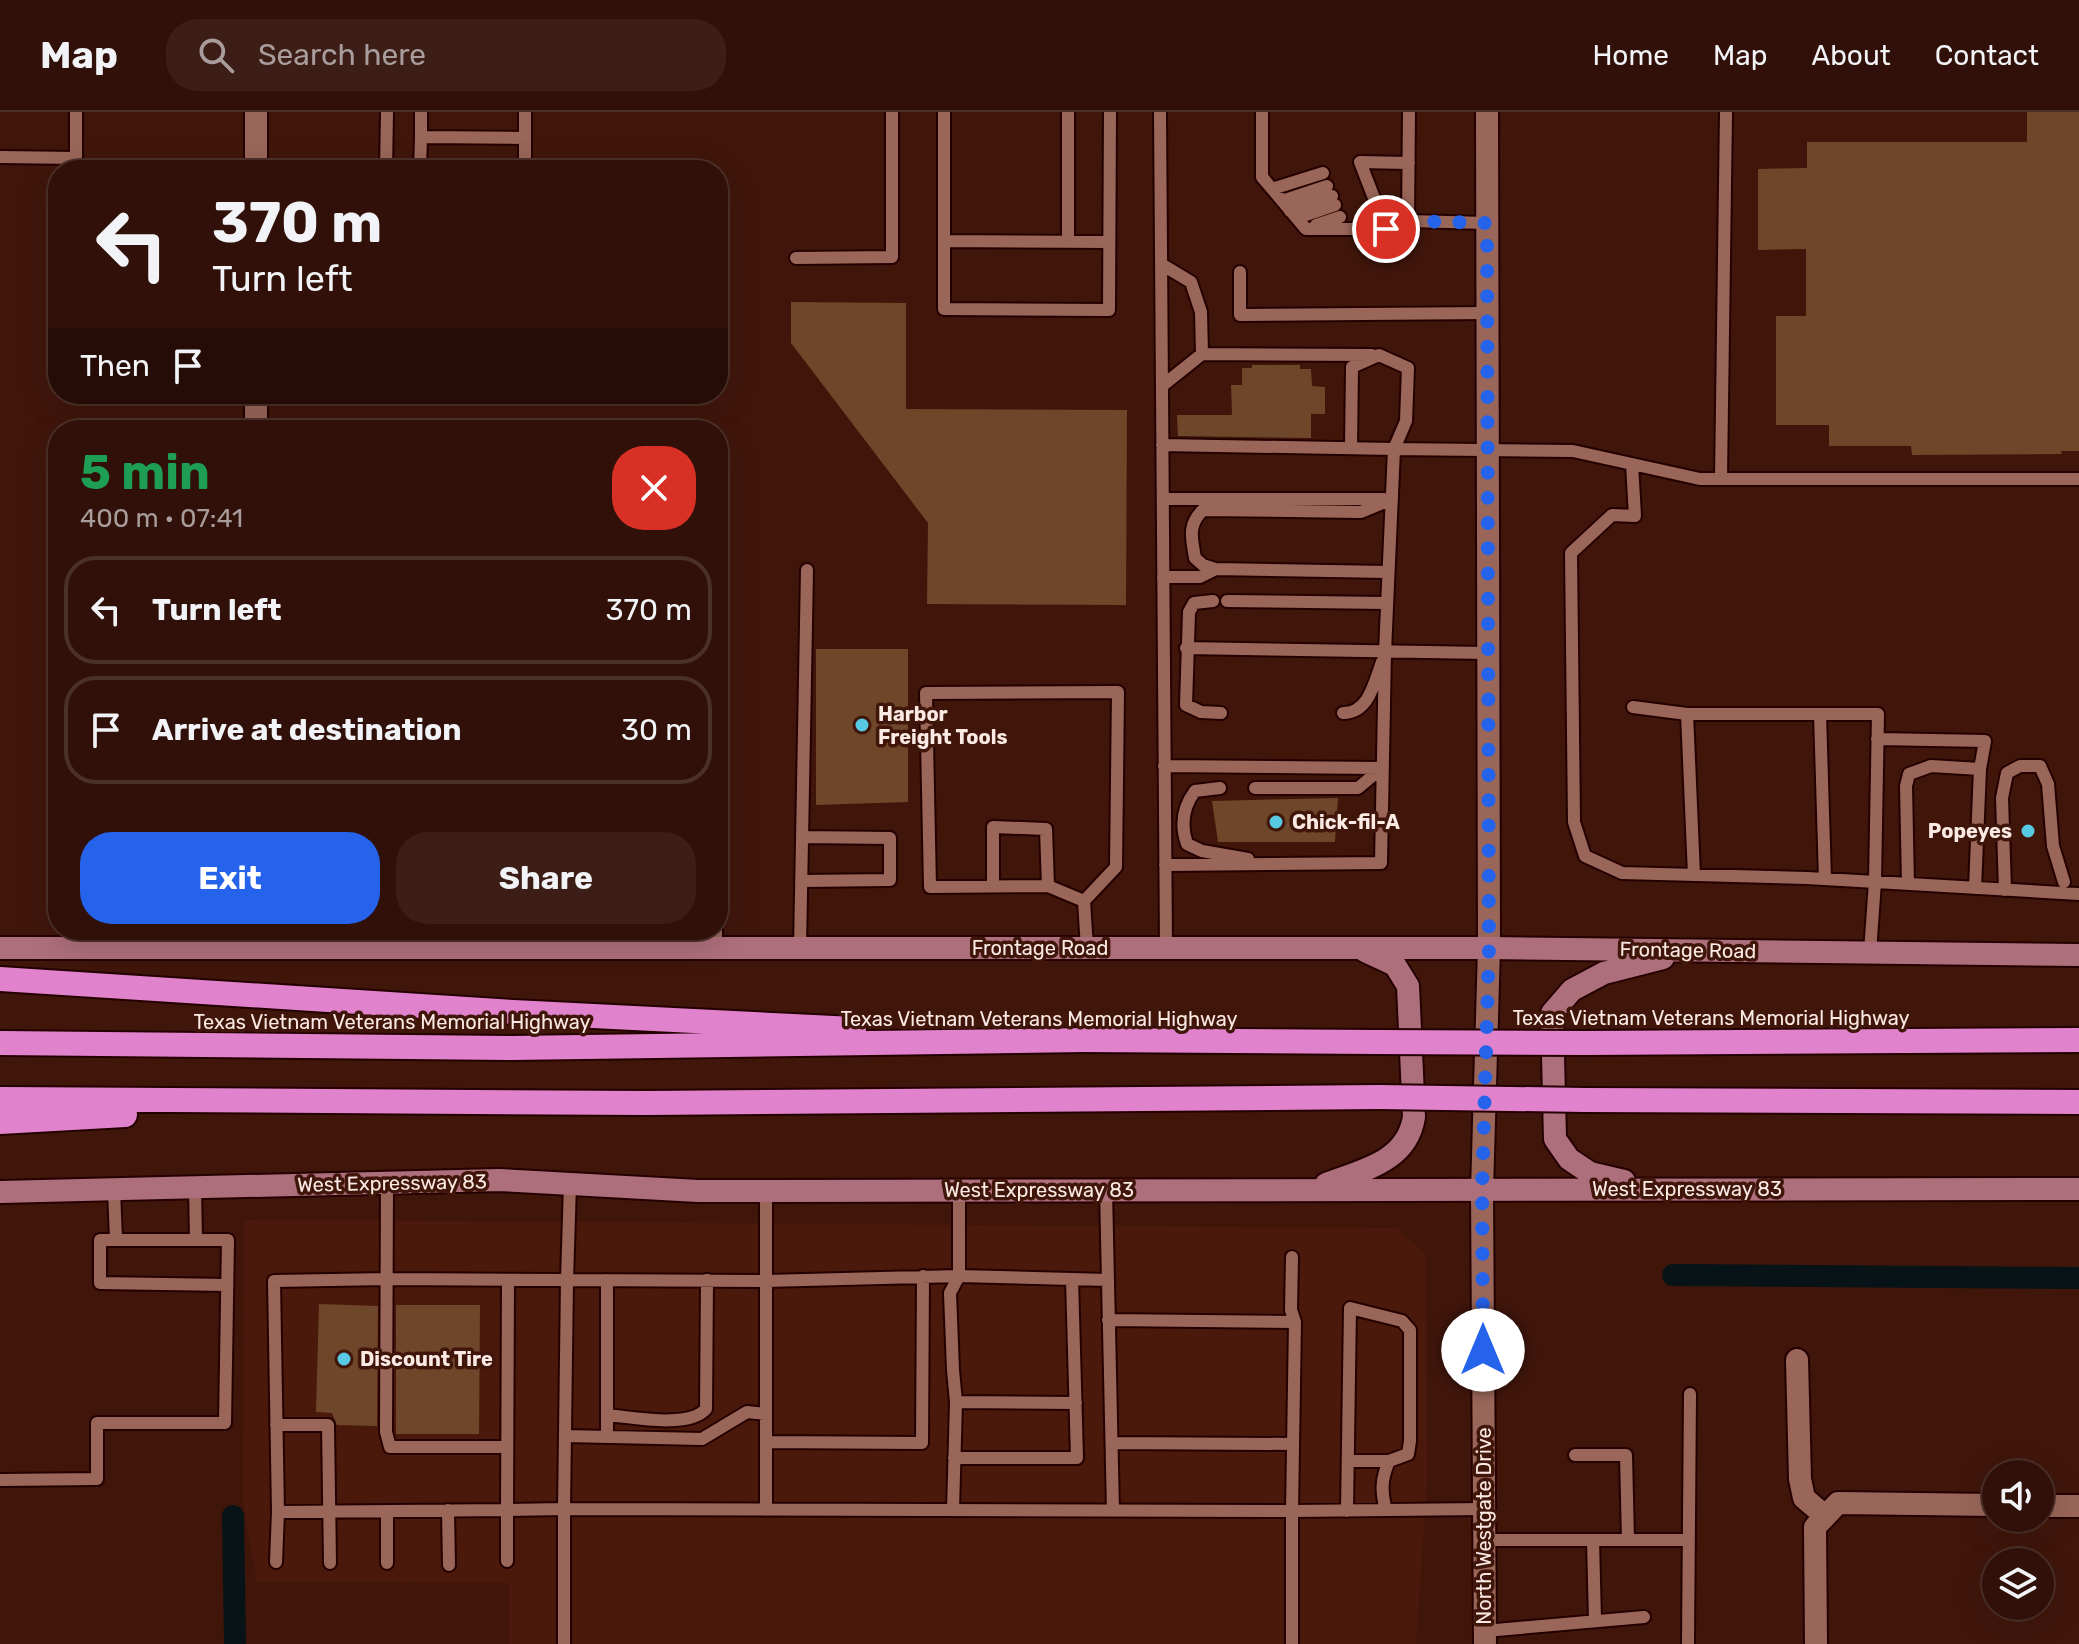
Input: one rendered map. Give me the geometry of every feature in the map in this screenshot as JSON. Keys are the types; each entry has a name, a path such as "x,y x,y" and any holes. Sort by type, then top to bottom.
{"highway":[{"path":"0,979 513,1012 1084,1040"},
{"name":"Texas Vietnam Veterans Memorial Highway","path":"0,1043 512,1048 1084,1040 1585,1043 2079,1040"},
{"path":"0,1099 646,1103 1379,1097 2079,1102"},
{"path":"0,1122 318,1103"},
{"path":"1911,1103 2079,1112"}],"main road":[{"name":"Frontage Road","path":"0,948 152,940"},
{"name":"Frontage Road","path":"725,940 800,948 1489,948 2079,955"},
{"path":"1313,1189 1388,1160 1412,1135 1414,1117 1408,986 1395,965 1372,952 1350,948"},
{"path":"1652,1189 1590,1173 1569,1159 1555,1139 1552,1013 1572,990 1604,973 1691,950"},
{"name":"West Expressway 83","path":"0,1192 499,1180 698,1191 2079,1189"}],"street":[{"path":"256,112 256,160"},
{"name":"North Westgate Drive","path":"1485,1637 1482,1191 1489,948 1487,112"},
{"path":"1797,1360 1800,1479 1804,1498 1825,1516"},
{"path":"1816,1644 1815,1527 1838,1503 1982,1505"},
{"path":"2054,1506 2079,1506"}],"lane":[{"path":"0,157 76,158 76,112"},
{"path":"386,160 387,112"},
{"path":"420,160 421,112"},
{"path":"525,112 525,160"},
{"path":"796,258 892,257 892,112"},
{"path":"944,112 944,309 1094,310 1109,310 1110,112"},
{"path":"1068,112 1068,242"},
{"path":"1160,112 1166,948"},
{"path":"1262,112 1262,177 1306,229 1394,229 1408,221 1487,223"},
{"path":"1408,221 1409,112"},
{"path":"1721,479 1726,112"},
{"path":"421,137 525,138"},
{"path":"1386,229 1362,185 1409,163"},
{"path":"1272,189 1331,196"},
{"path":"1290,210 1331,196"},
{"path":"1290,210 1331,196"},
{"path":"1306,229 1331,196"},
{"path":"944,241 1109,242"},
{"path":"1161,264 1191,282 1201,312 1202,354"},
{"path":"1240,272 1240,315 1488,313"},
{"path":"1162,386 1202,354 1379,355 1408,368 1406,421 1394,449 1385,652 1381,863 1165,865"},
{"path":"1351,448 1352,367 1379,355"},
{"path":"1162,445 1573,451 1700,479 2079,479"},
{"path":"1632,464 1635,516 1612,515 1571,553 1574,822 1585,856 1622,873 1825,879 2005,890 2064,887 2079,894"},
{"path":"1163,499 1392,499"},
{"path":"1388,572 1216,569 1203,565 1195,558 1191,528 1203,510 1361,512 1392,499"},
{"path":"1163,577 1200,577 1216,569"},
{"path":"800,948 807,570"},
{"path":"1213,601 1194,603 1189,612 1186,705 1201,712 1221,713"},
{"path":"1227,601 1387,603"},
{"path":"1186,648 1488,653"},
{"path":"1343,713 1353,713 1363,707 1385,652"},
{"path":"1084,901 1048,886 930,887 926,693 1118,692 1116,867 1084,901 1087,948"},
{"path":"1633,707 1687,714 1878,714 1875,882 1870,952"},
{"path":"1687,714 1694,875"},
{"path":"1820,714 1825,879"},
{"path":"1877,739 1985,741 1980,769 1975,888"},
{"path":"1164,766 1382,768"},
{"path":"1908,884 1906,786 1909,774 1931,766 1980,769"},
{"path":"2005,890 2002,798 2007,773 2020,766 2040,766 2048,784 2053,846 2064,887"},
{"path":"1255,788 1358,788 1382,768"},
{"path":"1220,788 1195,791 1185,804 1183,833 1187,844 1202,851 1281,864"},
{"path":"993,886 993,827 1046,829 1048,886"},
{"path":"801,881 890,880 890,838 802,837"},
{"path":"387,1183 386,1432 390,1447 507,1447"},
{"path":"564,1644 570,1184"},
{"path":"195,1188 196,1240"},
{"path":"114,1189 116,1240"},
{"path":"953,1510 956,1402 950,1293 959,1276 959,1190"},
{"path":"1106,1190 1113,1511"},
{"path":"766,1191 766,1510"},
{"path":"0,1480 97,1479 97,1423 225,1423 228,1240 100,1240 100,1283 227,1285"},
{"path":"1292,1257 1291,1310 1295,1322 1292,1644"},
{"path":"276,1562 274,1281 766,1281 923,1276 1108,1280"},
{"path":"766,1442 922,1443 923,1276"},
{"path":"954,1458 1077,1458 1072,1279"},
{"path":"507,1561 508,1280"},
{"path":"607,1280 607,1437"},
{"path":"607,1415 683,1420 700,1416 706,1409 707,1280"},
{"path":"1347,1511 1350,1308 1402,1321 1410,1330 1410,1441 1408,1454 1389,1461 1348,1461"},
{"path":"1108,1320 1295,1322"},
{"path":"1688,1644 1690,1394"},
{"path":"956,1402 1076,1403"},
{"path":"565,1436 702,1439 747,1412 766,1414"},
{"path":"276,1425 328,1425 330,1563"},
{"path":"1112,1443 1293,1444"},
{"path":"1575,1455 1626,1455 1628,1540"},
{"path":"1386,1510 1382,1477 1389,1461"},
{"path":"278,1512 1484,1509"},
{"path":"448,1510 449,1565"},
{"path":"387,1511 387,1563"},
{"path":"1484,1540 1688,1540"},
{"path":"1593,1540 1595,1621"},
{"path":"1485,1637 1644,1617"}],"shaded area":[{"path":"244,1220 1397,1228 1426,1255 1427,1480 1416,1644 509,1644 509,1583 257,1582 243,1503"}],"building":[{"path":"2027,112 2079,112 2079,451 2061,451 2062,454 1912,455 1911,446 1829,446 1829,425 1776,425 1776,316 1806,316 1806,249 1758,250 1758,169 1807,168 1807,142 2027,142"},
{"path":"791,302 906,303 906,409 1127,410 1126,605 927,604 928,523 791,343"},
{"path":"1252,365 1300,365 1300,369 1311,369 1312,386 1325,387 1325,414 1311,414 1311,438 1178,436 1177,415 1232,415 1231,385 1242,385 1242,368 1252,368"},
{"name":"Harbor Freight Tools","path":"816,649 908,649 908,802 816,805"},
{"name":"Chick-fil-A","path":"1338,798 1335,842 1218,842 1212,801"},
{"name":"Discount Tire","path":"319,1304 378,1306 377,1426 337,1425 332,1413 316,1412"},
{"path":"396,1305 480,1305 479,1434 396,1434"}],"waterway":[{"path":"1673,1275 2079,1278"},
{"path":"233,1516 235,1644"}],"place":[{"name":"Harbor Freight Tools","path":"862,725"},
{"name":"Chick-fil-A","path":"1276,822"},
{"name":"Popeyes","path":"2028,831"},
{"name":"Discount Tire","path":"344,1359"}],"route":[{"path":"1386,229 1394,229 1408,221 1487,223 1489,948 1482,1191 1483,1350"}]}
